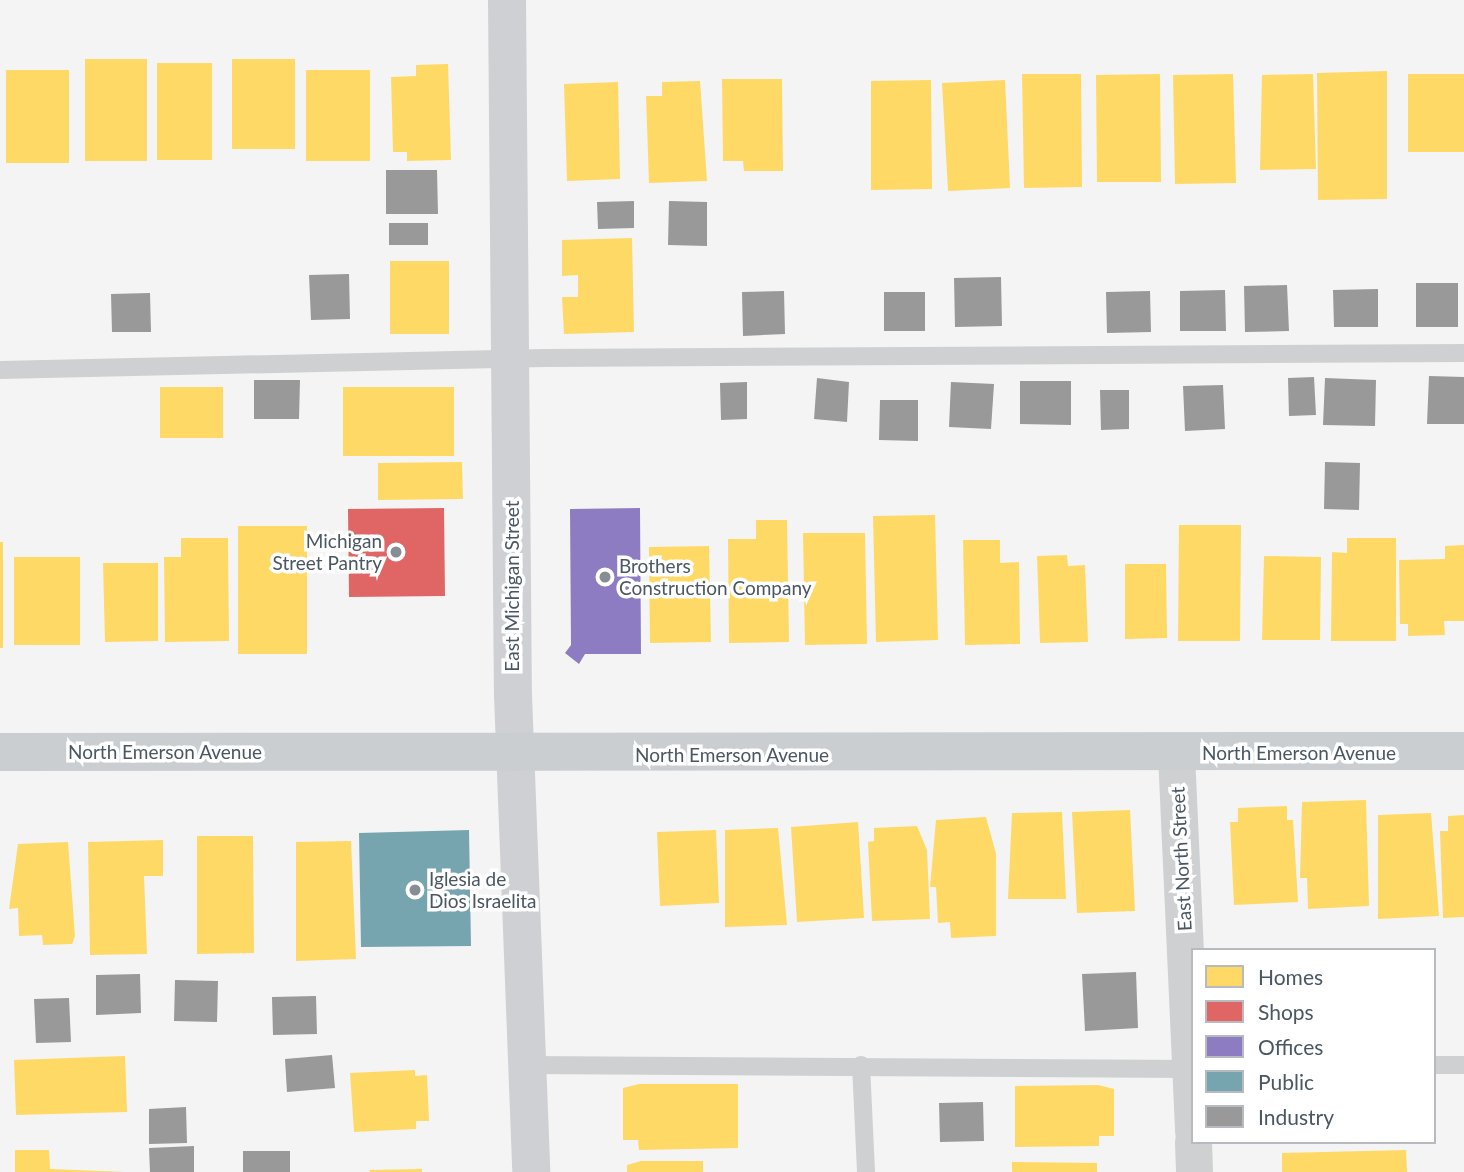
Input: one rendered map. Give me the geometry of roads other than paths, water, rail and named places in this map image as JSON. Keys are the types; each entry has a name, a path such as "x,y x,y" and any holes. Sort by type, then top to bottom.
{"main road":[{"name":"East Michigan Street","path":"507,0 514,752 531,1172"},
{"name":"North Emerson Avenue","path":"0,752 1176,754 1464,751"}],"street":[{"name":"East North Street","path":"1176,754 1191,1069"},
{"path":"1193,1144 1194,1172"}],"lane":[{"path":"0,370 510,359 1464,353"},
{"path":"527,1065 1191,1069"},
{"path":"861,1065 866,1172"},
{"path":"1436,1065 1464,1065"}],"place":[{"name":"Michigan Street Pantry","path":"396,552"},
{"name":"Brothers Construction Company","path":"605,577"},
{"name":"Iglesia de Dios Israelita","path":"415,890"}]}
